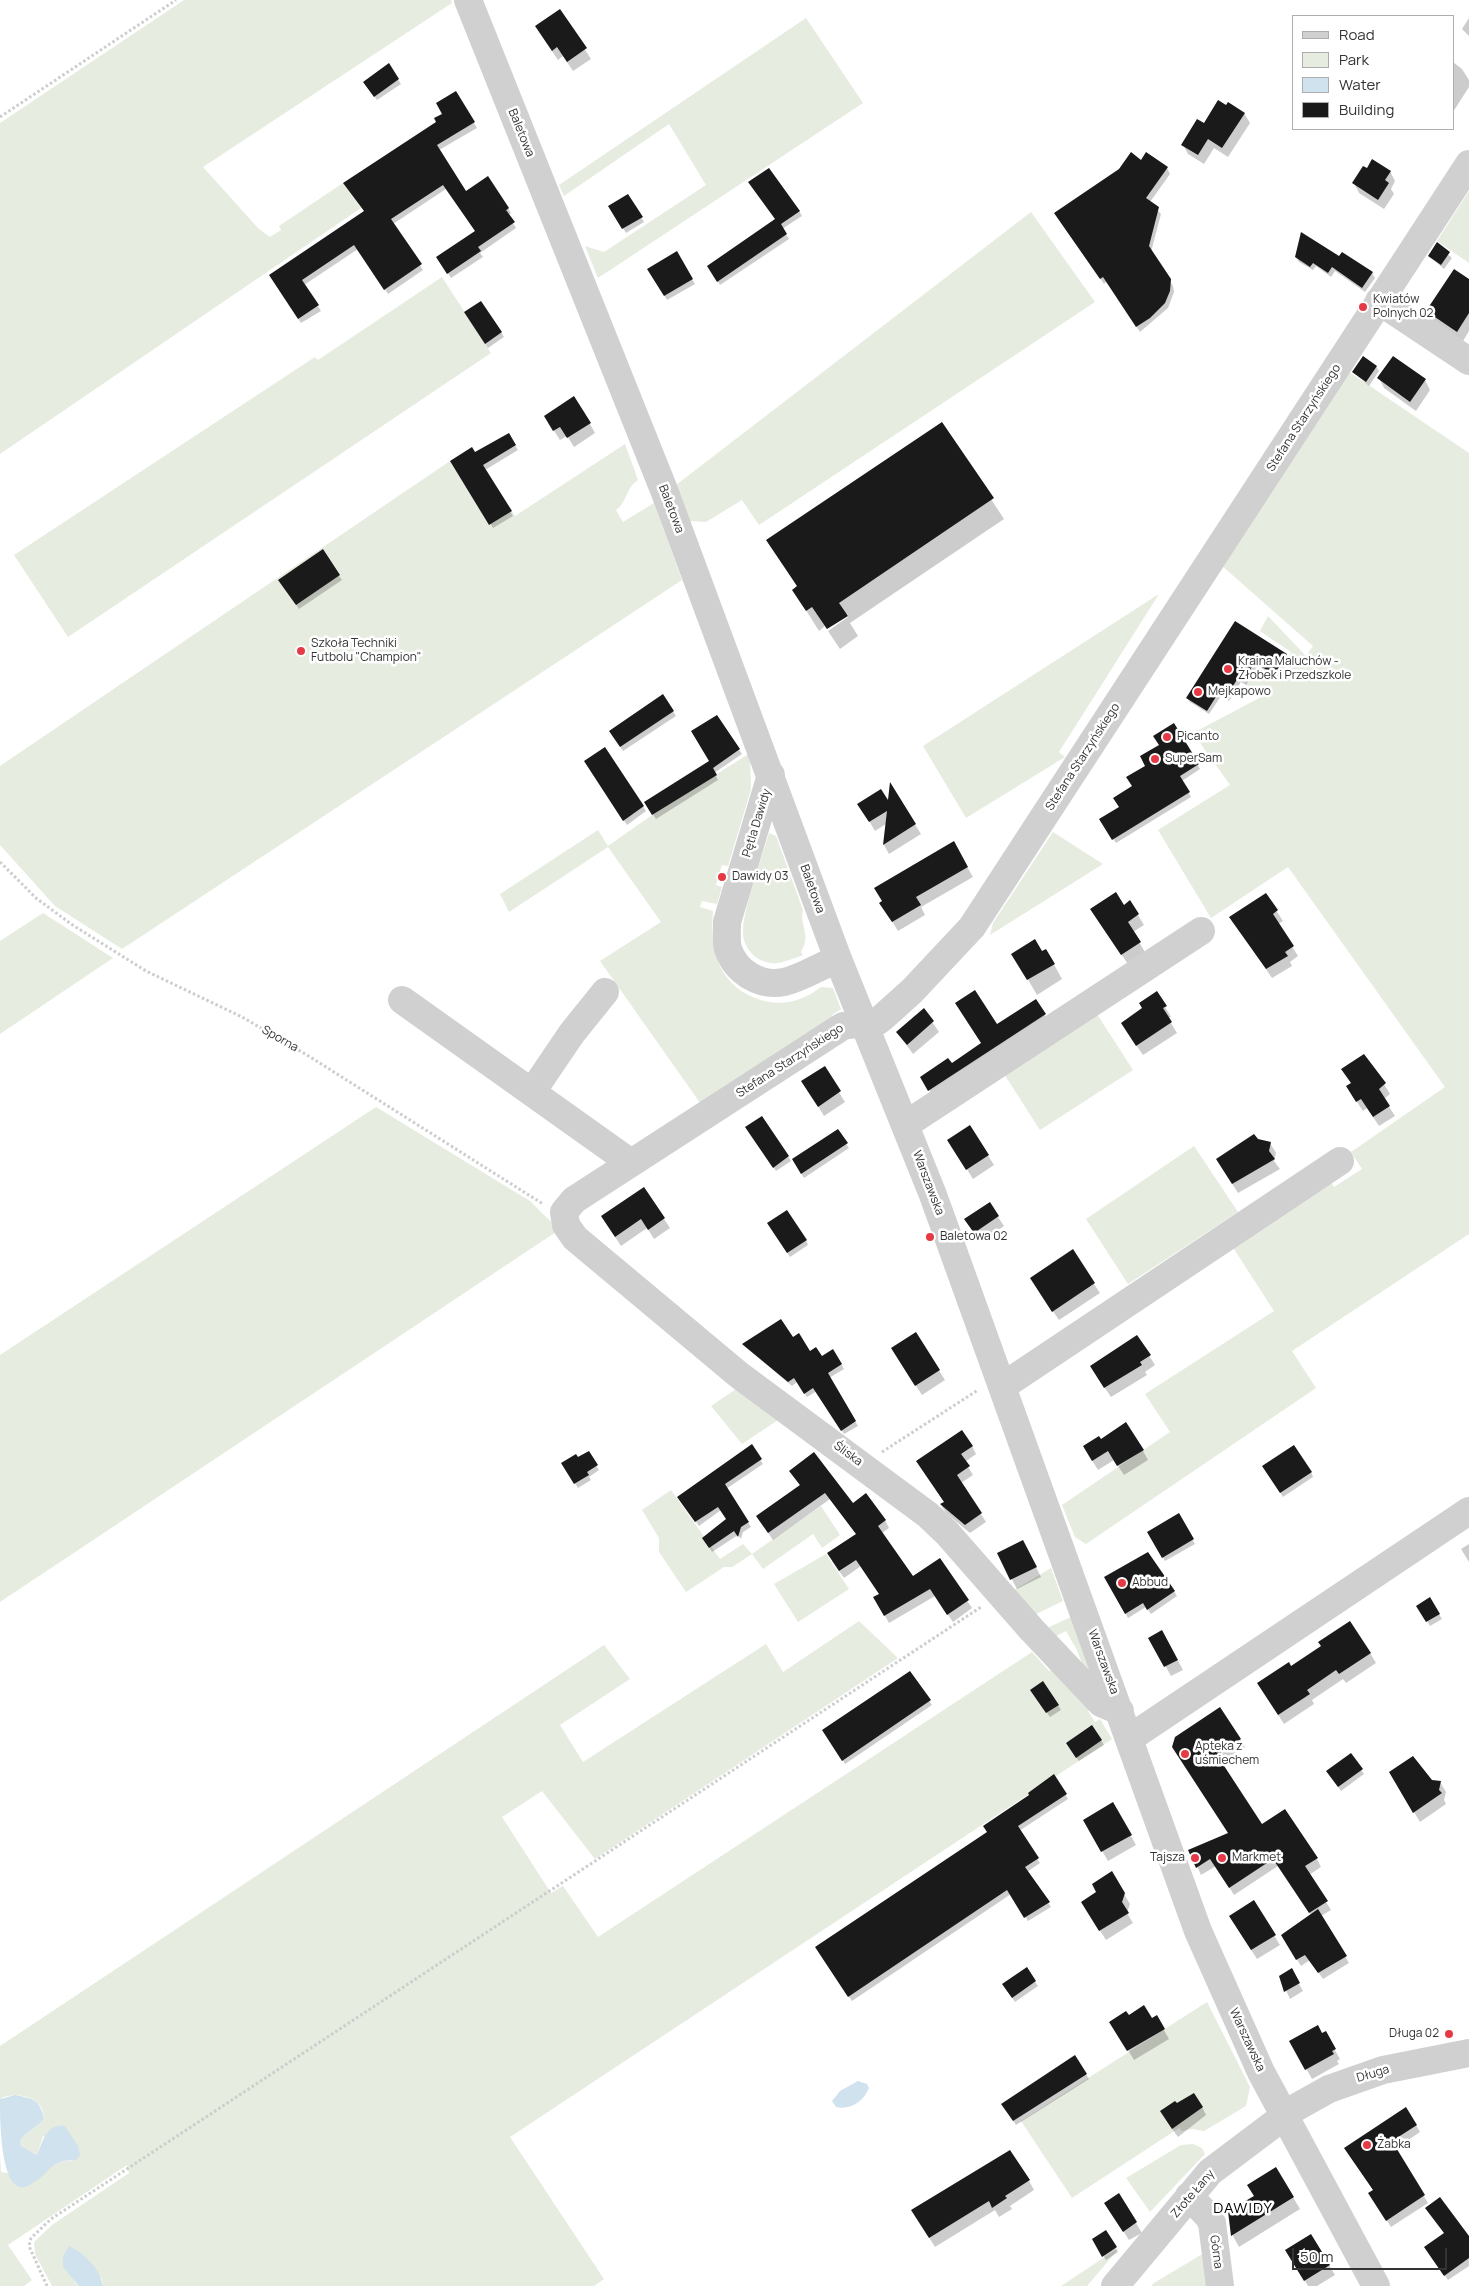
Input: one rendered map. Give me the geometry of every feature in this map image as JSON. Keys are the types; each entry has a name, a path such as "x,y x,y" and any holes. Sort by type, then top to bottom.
{"street":[{"name":"Baletowa","path":"468,0 664,490 838,959 864,1022"},
{"name":"Stefana Starzyńskiego","path":"564,1212 574,1200 843,1026 878,1021 972,927 1469,164"},
{"path":"1379,301 1469,361"},
{"name":"Pętla Dawidy","path":"771,776 727,922 728,948 735,963 747,974 757,980 774,983 786,981 838,959"},
{"path":"905,1125 1201,931"},
{"path":"532,1092 572,1033 605,992"},
{"path":"402,1000 631,1163"},
{"name":"Warszawska","path":"864,1022 905,1125 1001,1381 1198,1931 1233,2011 1284,2116 1376,2286"},
{"path":"1001,1381 1340,1161"},
{"name":"Śliska","path":"564,1212 569,1232 635,1289 740,1375 862,1464 941,1526 1000,1594 1101,1703 1120,1711"},
{"path":"1130,1738 1469,1511"},
{"name":"Długa","path":"1284,2116 1328,2089 1383,2070 1469,2053"},
{"name":"Złote Łany","path":"1114,2286 1189,2196 1224,2160 1284,2116"},
{"name":"Górna","path":"1189,2196 1212,2223 1220,2286"}],"path":[{"path":"0,117 176,0"},
{"name":"Sporna","path":"0,862 36,898 71,924 138,966 250,1022 307,1055 542,1203 564,1212"},
{"path":"862,1464 1001,1381"},
{"path":"47,2286 29,2246 31,2238 51,2219 392,1997 1000,1594"}],"green space":[{"path":"184,0 451,0 452,3 203,167 258,228 270,237 281,230 279,226 343,183 361,208 0,454 0,123"},
{"path":"806,18 863,103 598,278 585,246 604,252 706,185 669,124 564,196 559,185"},
{"path":"1469,191 1469,263 1437,241"},
{"path":"1031,212 1095,302 759,525 742,500 706,522 690,521 676,485"},
{"path":"442,277 491,353 68,637 14,555 315,357 318,360"},
{"path":"1349,372 1469,453 1469,1234 1292,1351 1316,1388 1086,1544 1075,1537 1062,1505 1170,1432 1145,1394 1274,1311 1232,1246 1330,1181 1334,1187 1362,1169 1351,1152 1445,1087 1288,867 1211,918 1158,830 1230,785 1193,733 1263,696 1245,684 1255,669 1274,681 1291,652 1260,631 1268,616 1306,656 1313,646 1221,565"},
{"name":"Szkoła Techniki Futbolu \"Champion\"","path":"625,444 638,480 631,487 623,503 616,510 623,522 654,503 682,580 122,949 55,906 0,845 0,766 450,461 489,525 512,511 515,516"},
{"path":"1159,594 1059,752 1065,757 966,818 923,746"},
{"path":"750,753 751,789 728,866 722,865 716,885 722,887 717,904 702,901 700,907 713,911 713,941 720,967 737,988 764,1001 780,1003 794,1001 821,987 833,988 841,1009 832,1015 833,1021 703,1107 600,961 661,922 608,847 509,912 500,894 598,830 608,846 652,815"},
{"path":"1053,832 1103,864 990,935 993,923"},
{"path":"769,833 776,836 803,910 805,935 801,952 803,955 777,963 765,962 754,956 746,946 743,934 749,898"},
{"path":"43,913 113,958 0,1034 0,941"},
{"path":"1095,1011 1133,1070 1040,1130 1004,1074"},
{"path":"376,1107 530,1201 559,1230 0,1602 0,1355"},
{"path":"1194,1146 1238,1212 1128,1284 1086,1219"},
{"path":"742,1385 781,1418 742,1444 711,1406"},
{"path":"671,1490 720,1559 743,1544 752,1554 732,1567 724,1567 686,1592 659,1552 659,1538 642,1510"},
{"path":"821,1506 840,1535 822,1548 813,1534 763,1569 752,1554"},
{"path":"826,1554 849,1589 798,1622 774,1584"},
{"path":"1051,1568 1063,1601 1032,1616 1009,1593"},
{"path":"1071,1617 1099,1685 1088,1680 1077,1650 1066,1631 1052,1638 1047,1628"},
{"path":"859,1621 898,1658 595,1859 542,1791 502,1817 551,1893 563,1886 598,1937 1032,1652 1049,1671 1059,1666 1092,1706 1088,1711 1095,1722 1100,1719 1112,1739 510,2137 604,2279 594,2286 103,2286 102,2278 74,2281 79,2286 52,2286 35,2254 34,2242 52,2225 129,2173 127,2165 8,2245 32,2280 24,2286 0,2286 0,2155 1,2172 39,2178 56,2162 76,2160 43,2136 37,2155 21,2146 20,2141 22,2138 44,2119 43,2111 38,2103 28,2097 16,2095 0,2099 0,2046 604,1645 630,1679 560,1725 583,1762 766,1644 783,1672"},
{"path":"1207,2002 1250,2087 1246,2106 1204,2131 1192,2129 1182,2131 1179,2128 1072,2198 1021,2121"},
{"path":"1193,2144 1202,2148 1205,2154 1150,2212 1126,2178 1181,2145"},
{"path":"1120,2247 1087,2286 1061,2286"},
{"path":"1204,2253 1208,2286 1151,2286 1154,2283"}],"water":[{"path":"858,2081 867,2084 869,2088 860,2101 847,2107 836,2107 832,2101 840,2091"},
{"path":"15,2095 35,2101 40,2107 44,2119 22,2138 20,2141 21,2146 37,2155 46,2134 53,2128 65,2126 78,2146 80,2155 76,2160 67,2160 55,2164 40,2178 23,2187 14,2184 8,2174 2,2142 0,2099"},
{"path":"69,2246 95,2267 103,2286 79,2286 63,2267 63,2256"}],"building":[{"path":"560,9 587,48 567,62 557,47 552,51 535,26"},
{"path":"389,63 399,79 374,97 363,82"},
{"path":"456,91 475,122 437,145 466,191 488,176 509,208 506,210 515,222 478,247 481,251 447,274 436,257 475,231 443,185 391,219 422,264 384,290 354,245 302,280 319,305 298,319 269,275 364,211 343,183 436,122 434,118 442,114 436,103"},
{"path":"1218,100 1226,105 1228,102 1245,113 1222,148 1208,139 1198,155 1181,145 1197,119 1204,123"},
{"path":"1131,152 1141,160 1146,152 1168,167 1146,198 1159,207 1149,246 1171,279 1170,291 1165,303 1150,318 1136,327 1103,277 1100,279 1054,213 1119,169"},
{"path":"1372,159 1391,171 1385,180 1389,183 1378,200 1352,183 1363,166 1367,168"},
{"path":"769,168 800,211 781,224 787,234 717,282 707,266 775,219 748,182"},
{"path":"628,194 643,217 622,229 608,206"},
{"path":"1301,232 1339,256 1342,252 1373,272 1362,288 1332,267 1328,273 1313,263 1310,267 1295,257"},
{"path":"1437,242 1450,252 1441,265 1428,256"},
{"path":"677,251 693,279 664,296 647,269"},
{"path":"1454,269 1469,279 1469,313 1457,332 1426,311"},
{"path":"481,301 502,332 485,344 464,312"},
{"path":"1363,356 1377,366 1366,382 1352,372"},
{"path":"1393,356 1426,379 1410,402 1377,378"},
{"path":"574,396 591,423 567,438 560,427 553,431 544,416"},
{"path":"942,422 994,498 839,603 848,616 827,629 812,607 806,611 792,590 797,586 766,540"},
{"path":"509,433 516,445 483,465 512,511 489,525 450,461 472,447 475,452"},
{"path":"323,549 340,575 296,605 278,580"},
{"name":"Kraina Maluchów - Żłobek i Przedszkole","path":"1235,621 1287,654 1274,675 1255,662 1243,681 1238,678 1226,697 1219,692 1207,711 1186,698"},
{"path":"663,694 674,711 620,747 609,731"},
{"path":"717,715 740,749 713,768 717,775 652,815 644,802 709,761 691,731"},
{"path":"1174,723 1199,764 1180,776 1190,792 1112,840 1099,819 1119,807 1113,798 1132,786 1126,777 1145,766 1140,756 1159,745 1153,736"},
{"path":"605,747 644,806 623,821 584,761"},
{"path":"890,782 916,824 883,845 887,811 869,822 857,804 881,789 888,800"},
{"path":"954,841 968,867 916,897 921,905 892,922 879,903 882,901 874,888"},
{"path":"1116,892 1124,905 1130,900 1139,914 1128,922 1141,942 1121,955 1090,909"},
{"path":"1266,893 1278,910 1273,914 1294,946 1285,952 1288,956 1266,969 1229,917"},
{"path":"1035,939 1042,951 1046,949 1055,964 1027,980 1011,954"},
{"path":"975,990 997,1024 1036,999 1046,1014 928,1091 920,1077 948,1058 952,1063 981,1043 955,1003"},
{"path":"1157,991 1167,1006 1163,1008 1172,1022 1136,1046 1121,1023 1142,1008 1139,1003"},
{"path":"924,1008 934,1021 907,1045 896,1032"},
{"path":"1364,1054 1386,1083 1379,1089 1390,1106 1373,1117 1361,1099 1356,1102 1346,1086 1351,1083 1341,1069"},
{"path":"825,1066 841,1091 818,1107 801,1081"},
{"path":"762,1116 789,1156 773,1168 745,1127"},
{"path":"970,1125 989,1155 966,1170 947,1140"},
{"path":"838,1129 848,1143 801,1174 792,1159"},
{"path":"1254,1134 1258,1139 1271,1142 1269,1151 1275,1159 1232,1184 1216,1159"},
{"path":"644,1187 665,1218 648,1230 641,1219 615,1237 601,1216"},
{"path":"990,1202 999,1216 974,1233 964,1219"},
{"path":"787,1210 807,1240 787,1253 767,1223"},
{"path":"1073,1249 1095,1283 1052,1312 1030,1278"},
{"path":"781,1319 793,1337 799,1333 810,1351 816,1347 822,1356 833,1349 842,1364 828,1373 856,1421 841,1431 813,1388 804,1394 794,1378 788,1382 742,1344"},
{"path":"916,1332 940,1370 915,1386 891,1348"},
{"path":"1137,1335 1151,1355 1140,1362 1142,1365 1104,1388 1090,1366"},
{"path":"1126,1422 1144,1450 1117,1466 1108,1451 1092,1461 1083,1446 1099,1436 1101,1439"},
{"path":"962,1430 973,1446 961,1454 970,1466 957,1475 982,1513 965,1525 940,1504 944,1502 916,1461"},
{"path":"752,1444 762,1459 725,1484 749,1522 741,1527 738,1537 734,1531 709,1548 702,1538 726,1519 718,1507 695,1522 677,1497"},
{"path":"1294,1445 1312,1472 1280,1493 1262,1466"},
{"path":"589,1451 598,1465 587,1472 589,1475 574,1484 561,1463 576,1454 578,1457"},
{"path":"814,1452 853,1503 866,1493 886,1520 878,1526 913,1576 940,1558 969,1600 947,1615 930,1589 884,1616 873,1597 879,1594 856,1560 839,1571 827,1553 856,1534 825,1493 768,1533 756,1516 800,1485 789,1471"},
{"path":"1179,1513 1194,1539 1162,1558 1147,1532"},
{"path":"1023,1540 1037,1567 1010,1580 997,1553"},
{"path":"1148,1552 1175,1591 1147,1610 1143,1603 1125,1614 1104,1577"},
{"path":"1430,1597 1440,1614 1426,1622 1416,1606"},
{"path":"1350,1621 1371,1653 1339,1674 1336,1670 1307,1690 1310,1694 1278,1715 1257,1683 1289,1662 1291,1666 1321,1646 1318,1642"},
{"path":"1162,1630 1178,1660 1164,1667 1148,1638"},
{"path":"910,1671 931,1700 842,1761 822,1730"},
{"path":"1043,1681 1059,1705 1046,1713 1030,1690"},
{"path":"1220,1707 1241,1739 1217,1755 1262,1824 1285,1809 1318,1858 1305,1866 1328,1901 1309,1913 1273,1859 1229,1888 1210,1859 1196,1868 1188,1850 1228,1833 1172,1747 1175,1737"},
{"path":"1092,1725 1102,1740 1076,1758 1066,1743"},
{"path":"1351,1753 1363,1769 1338,1787 1326,1771"},
{"path":"1413,1756 1432,1780 1441,1781 1439,1790 1442,1793 1413,1813 1389,1772"},
{"path":"1054,1774 1067,1794 1018,1826 1039,1858 1025,1867 1050,1902 1024,1918 1007,1890 848,1997 815,1947 987,1832 983,1826 1029,1795 1028,1793"},
{"path":"1113,1802 1132,1835 1101,1852 1083,1820"},
{"path":"1112,1871 1125,1893 1122,1902 1129,1913 1099,1931 1081,1902 1096,1892 1092,1884"},
{"path":"1254,1900 1276,1935 1251,1950 1229,1916"},
{"path":"1318,1909 1347,1956 1318,1973 1305,1955 1296,1960 1281,1935"},
{"path":"1027,1967 1036,1981 1012,1998 1002,1984"},
{"path":"1292,1968 1300,1983 1284,1992 1279,1976"},
{"path":"1144,2005 1152,2018 1157,2015 1165,2029 1127,2051 1109,2022 1126,2011 1129,2015"},
{"path":"1318,2025 1322,2033 1326,2031 1336,2049 1332,2051 1334,2054 1305,2070 1289,2041"},
{"path":"1075,2055 1087,2074 1013,2121 1001,2104"},
{"path":"1194,2093 1203,2107 1172,2129 1160,2111 1175,2101 1177,2103"},
{"path":"1406,2107 1417,2125 1392,2141 1425,2195 1386,2221 1368,2193 1373,2190 1344,2148"},
{"path":"1010,2150 1030,2180 1005,2196 1007,2198 992,2208 989,2201 929,2238 911,2210"},
{"path":"1276,2167 1294,2197 1231,2236 1228,2211 1254,2196 1247,2185"},
{"path":"1119,2193 1137,2222 1123,2232 1104,2203"},
{"path":"1440,2197 1469,2236 1469,2258 1444,2276 1424,2247 1444,2233 1425,2208"},
{"path":"1106,2230 1117,2247 1102,2257 1092,2239"},
{"path":"1311,2234 1330,2265 1304,2281 1285,2250"}],"place":[{"name":"Kwiatów Polnych 02","path":"1363,307"},
{"name":"Szkoła Techniki Futbolu \"Champion\"","path":"301,651"},
{"name":"Kraina Maluchów - Żłobek i Przedszkole","path":"1228,669"},
{"name":"Mejkapowo","path":"1198,692"},
{"name":"Picanto","path":"1167,737"},
{"name":"SuperSam","path":"1155,759"},
{"name":"Dawidy 03","path":"722,877"},
{"name":"Baletowa 02","path":"930,1237"},
{"name":"Abbud","path":"1122,1583"},
{"name":"Apteka z uśmiechem","path":"1185,1754"},
{"name":"Tajsza","path":"1195,1858"},
{"name":"Markmet","path":"1222,1858"},
{"name":"Długa 02","path":"1449,2034"},
{"name":"Żabka","path":"1367,2145"}],"district":[{"name":"DAWIDY","path":"1243,2209"}]}
